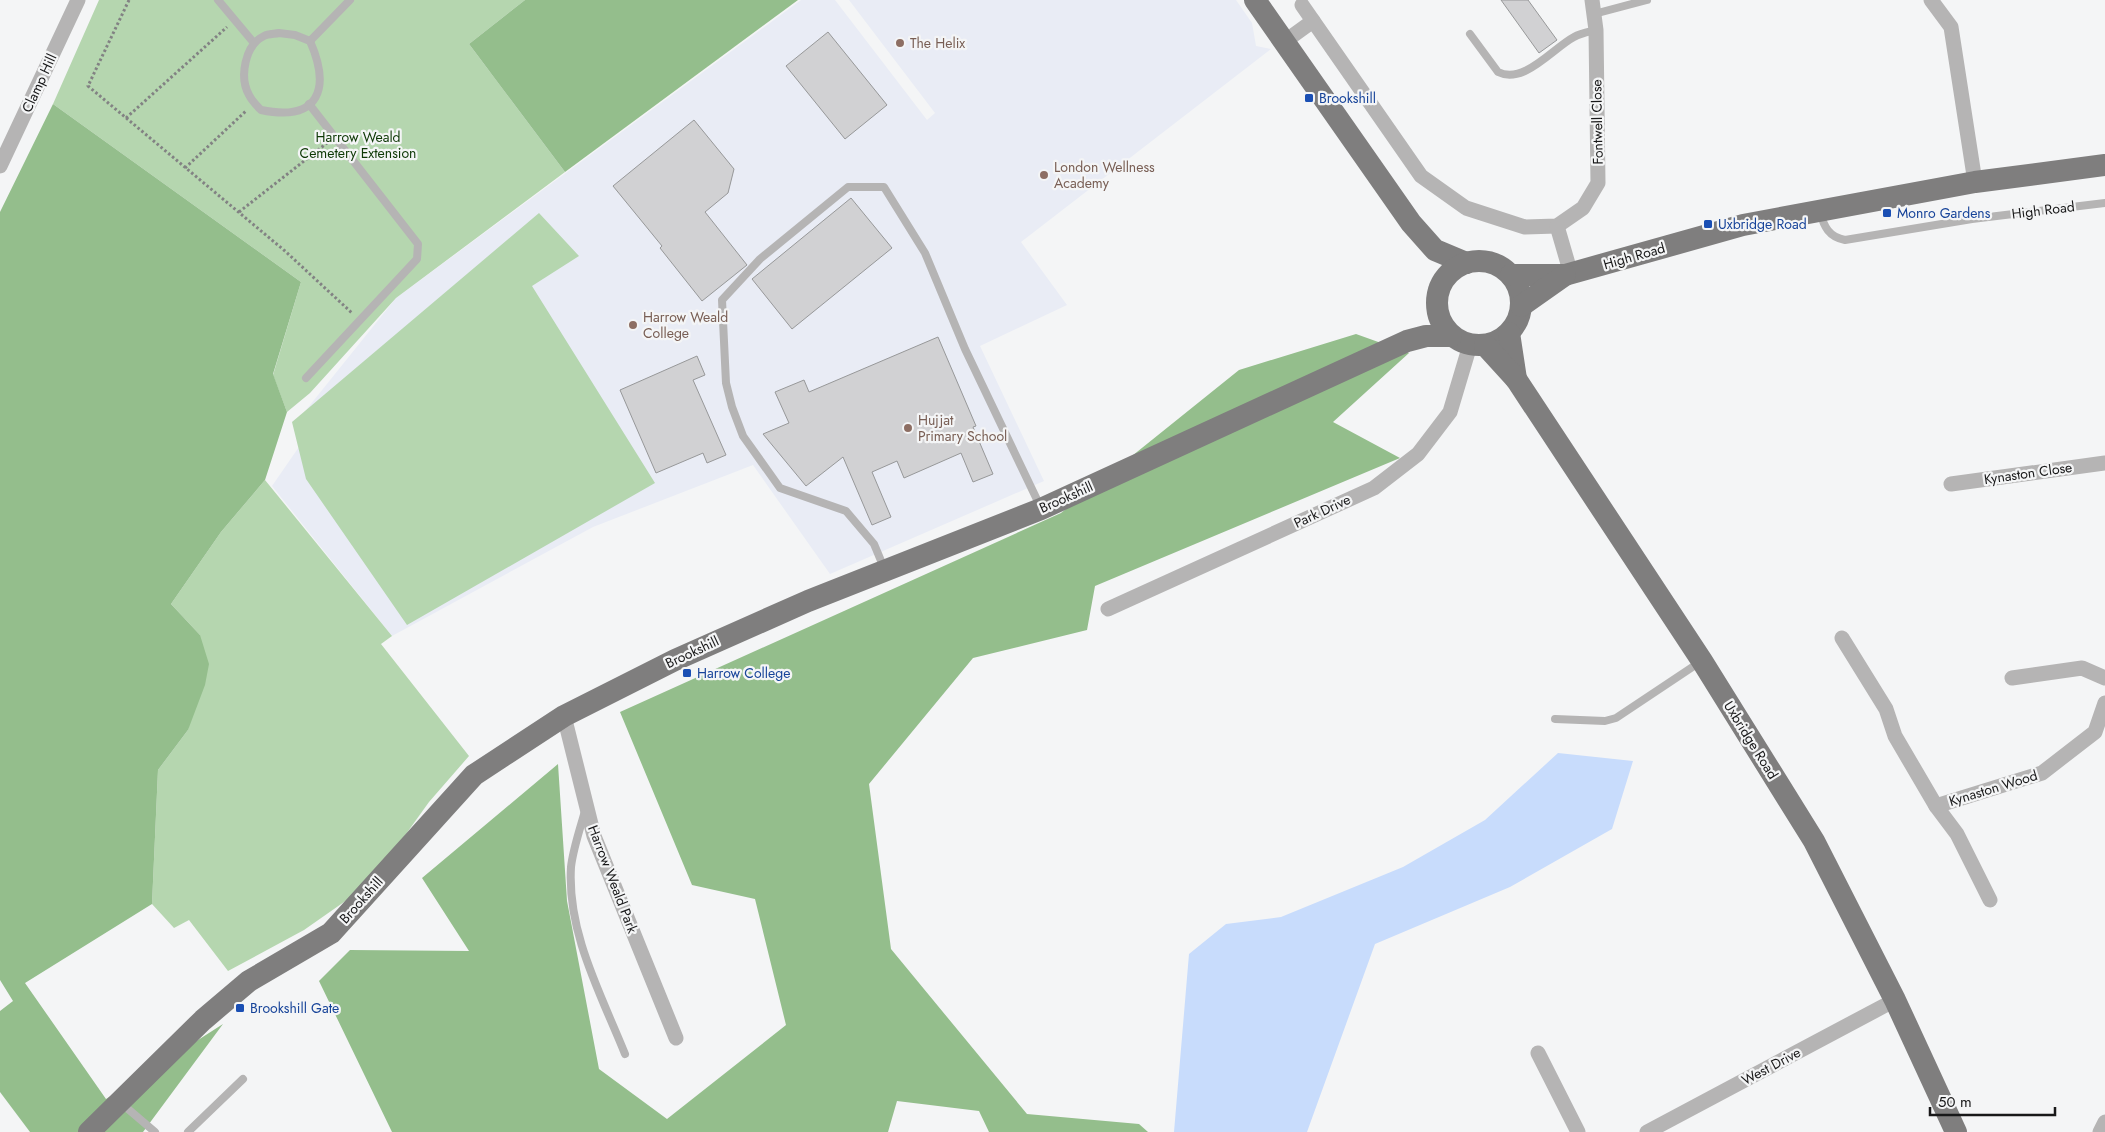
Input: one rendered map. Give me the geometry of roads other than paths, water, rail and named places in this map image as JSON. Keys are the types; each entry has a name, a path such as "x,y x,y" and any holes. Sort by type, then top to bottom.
{"main road":[{"path":"1255,0 1390,194 1435,250 1442,282"},
{"name":"High Road","path":"1511,275 1568,274 1743,225 1975,182 2105,165"},
{"path":"1435,250 1466,263"},
{"path":"1485,261 1499,266 1511,275 1518,288 1521,306 1518,321 1509,333 1498,341 1468,342 1442,324 1437,310 1437,296 1442,282 1454,268 1466,263 1485,261"},
{"name":"High Road","path":"1521,306 1568,274"},
{"name":"Brookshill","path":"1407,341 1423,329 1437,310"},
{"name":"Uxbridge Road","path":"1509,333 1516,379"},
{"name":"Brookshill","path":"89,1132 203,1020 249,980 331,933 474,775 564,716 675,660 808,601 1041,509 1407,341 1426,336 1468,342"},
{"name":"Uxbridge Road","path":"1468,342 1516,379 1702,661 1814,841 1895,1000 1954,1128"}],"street":[{"name":"Clamp Hill","path":"2,158 78,0"},
{"path":"1931,0 1951,27 1975,182"},
{"path":"1302,5 1421,176 1466,208 1525,227 1557,226 1568,274"},
{"name":"Fontwell Close","path":"1557,226 1584,208 1598,183 1596,30 1593,7"},
{"path":"1284,42 1313,21"},
{"name":"Park Drive","path":"1108,609 1374,488 1418,454 1450,412 1468,342"},
{"name":"Kynaston Close","path":"1950,484 2105,463"},
{"name":"Kynaston Wood","path":"1842,638 1886,710 1896,736 1936,806 1957,834 1990,900"},
{"path":"2012,678 2082,668 2105,678"},
{"name":"Kynaston Wood","path":"1936,806 2042,773 2095,732 2105,703"},
{"name":"Harrow Weald Park","path":"564,716 594,836 676,1038"},
{"name":"West Drive","path":"1647,1132 1895,1000"},
{"path":"1538,1053 1578,1132"},
{"path":"2100,1132 2105,1122"}],"lane":[{"path":"218,0 254,43"},
{"path":"310,41 350,0"},
{"path":"1593,7 1647,0"},
{"path":"1470,34 1498,72 1511,75 1532,68 1572,38 1582,33 1596,30"},
{"path":"279,33 295,35 310,41 317,57 321,87 309,104 304,108 289,113 274,113 262,110 254,103 248,95 245,85 248,53 254,43 264,36 279,33"},
{"path":"306,378 417,259 418,244 309,104"},
{"path":"885,570 874,544 846,511 780,488 743,436 732,408 726,383 722,300 760,259 848,187 884,187 925,252 965,349 1041,509"},
{"name":"High Road","path":"1820,211 1827,230 1838,238 1845,240 1972,218 2105,202"},
{"path":"1555,719 1605,721 1616,718 1702,661"},
{"path":"586,805 571,865 571,899 576,930 625,1054"},
{"path":"188,1132 243,1079"},
{"path":"119,1102 155,1132"}],"water":[{"path":"1558,753 1633,761 1612,829 1510,887 1375,944 1307,1132 1174,1132 1189,954 1226,924 1281,917 1403,867 1485,820"}],"place":[{"name":"The Helix","path":"900,43"},
{"name":"Brookshill","path":"1309,98"},
{"name":"London Wellness Academy","path":"1044,175"},
{"name":"Monro Gardens","path":"1887,213"},
{"name":"Uxbridge Road","path":"1708,224"},
{"name":"Harrow Weald College","path":"633,325"},
{"name":"Hujjat Primary School","path":"908,428"},
{"name":"Harrow College","path":"687,673"},
{"name":"Brookshill Gate","path":"240,1008"}],"park label":[{"name":"Harrow Weald Cemetery Extension","path":"358,146"}]}
